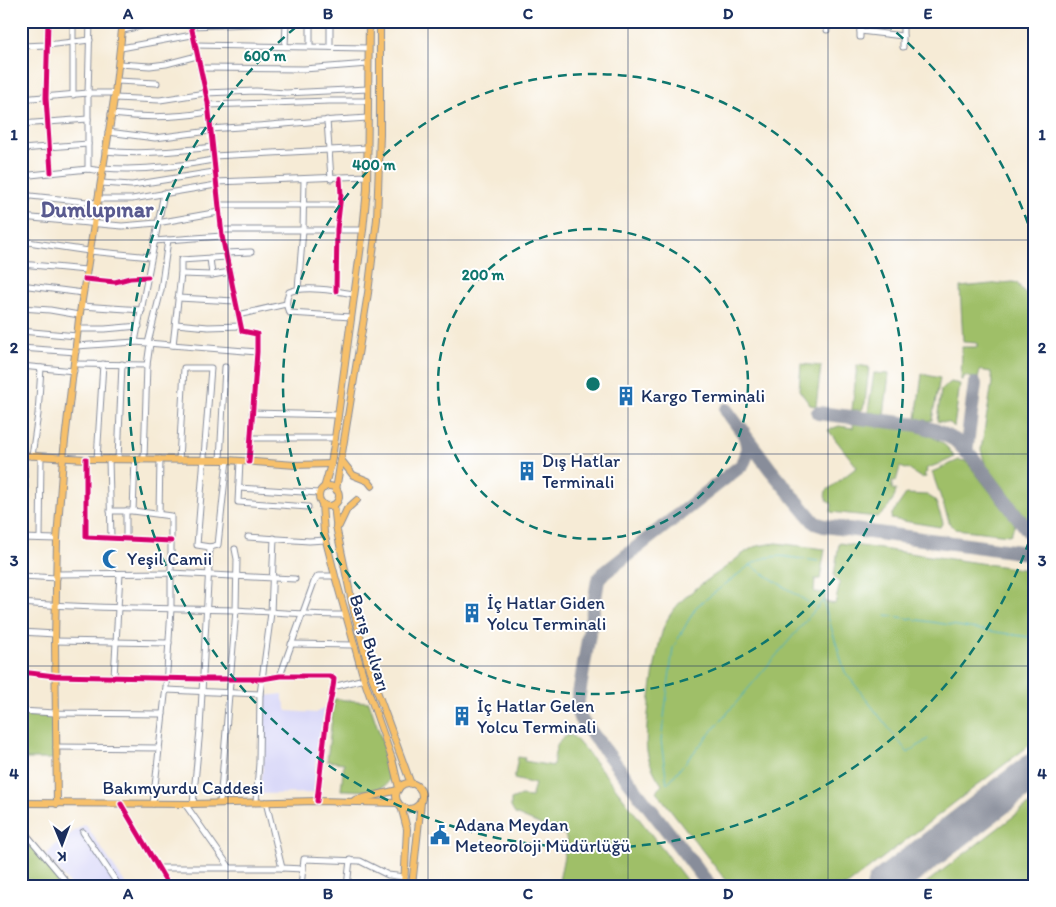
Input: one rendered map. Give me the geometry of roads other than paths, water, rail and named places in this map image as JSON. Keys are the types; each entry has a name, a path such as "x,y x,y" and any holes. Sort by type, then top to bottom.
{"main road":[{"path":"57,804 54,676 58,538 63,458 79,315 115,95 124,21"},
{"path":"368,21 368,176 363,230 335,438 331,464 319,498 322,504 328,506 334,505 338,498 336,490 368,293 377,219 380,134 380,21"},
{"path":"22,455 86,459 223,460 296,465 331,464"},
{"path":"342,461 353,475 372,486"},
{"path":"322,490 331,487 336,490"},
{"path":"336,527 339,526 347,509 357,500"},
{"name":"Barış Bulvarı","path":"322,504 322,520 334,576 364,679 392,759 399,789 397,799 407,829 404,886"},
{"name":"Barış Bulvarı","path":"334,505 336,527 354,612 369,669 411,784 418,787 421,792 421,802"},
{"path":"399,789 405,784 411,784"},
{"name":"Bakımyurdu Caddesi","path":"344,803 399,789"},
{"name":"Bakımyurdu Caddesi","path":"21,803 193,804 317,801 400,804"},
{"path":"400,804 412,808 421,802"},
{"path":"412,886 421,802"}],"street":[{"path":"48,21 46,98 51,172"},
{"path":"73,21 73,95"},
{"path":"88,169 90,21"},
{"path":"123,30 163,21"},
{"path":"310,21 310,46"},
{"path":"330,21 330,47"},
{"path":"827,21 827,30"},
{"path":"860,21 860,34 903,36"},
{"path":"903,21 904,47"},
{"path":"249,462 257,352 256,334 242,331 238,315 218,205 208,104 190,23 286,23 285,46"},
{"path":"121,48 192,35"},
{"path":"21,46 90,40"},
{"path":"195,45 368,48"},
{"path":"119,64 150,66 197,56"},
{"path":"200,68 304,69 368,64"},
{"path":"117,81 157,83"},
{"path":"21,99 88,93 160,100 205,93 256,91 286,94 368,89"},
{"path":"208,104 329,100 368,101"},
{"path":"111,114 141,118 167,118 208,112"},
{"path":"108,132 155,138 210,130 368,118"},
{"path":"21,124 88,120"},
{"path":"327,120 332,179"},
{"path":"21,149 88,144"},
{"path":"106,151 124,153 156,152 212,147"},
{"path":"21,176 88,169 148,169 182,166 213,158 368,148"},
{"path":"100,183 132,185 214,172"},
{"path":"21,194 98,201 132,199 216,184 368,176"},
{"path":"336,291 340,178"},
{"path":"298,289 303,230 304,179"},
{"path":"135,342 164,194"},
{"path":"28,195 23,217 21,240 89,252 151,257"},
{"path":"218,205 340,205"},
{"path":"23,217 122,226 157,224 219,212"},
{"path":"154,241 222,233 363,230"},
{"path":"144,459 149,343 161,290 168,240"},
{"path":"173,345 181,260 251,252"},
{"path":"210,258 212,275"},
{"path":"21,264 86,270"},
{"path":"181,274 212,275 230,272"},
{"path":"85,279 115,282 130,278 148,277"},
{"path":"21,285 83,293"},
{"path":"351,317 290,313 286,304 289,292 298,289 354,294"},
{"path":"178,298 236,301"},
{"path":"238,315 286,304"},
{"path":"81,306 142,310"},
{"path":"21,308 79,315"},
{"path":"176,324 208,327 241,326"},
{"path":"21,330 78,332 139,326"},
{"path":"21,348 76,349 135,342 257,352"},
{"path":"21,366 74,368 103,364 147,365"},
{"path":"97,459 103,364"},
{"path":"118,459 122,364"},
{"path":"179,460 184,368 210,368 197,545 218,545 223,460 225,367"},
{"path":"32,456 38,414 41,368"},
{"path":"252,413 338,415"},
{"path":"250,438 335,438"},
{"path":"22,455 22,538 58,538"},
{"path":"40,538 41,457"},
{"path":"86,459 86,537 171,541"},
{"path":"110,459 110,537"},
{"path":"126,538 135,459"},
{"path":"158,514 160,459"},
{"path":"240,461 238,502 308,507"},
{"path":"239,488 322,490"},
{"path":"110,511 129,511 171,516 169,643 166,690 153,804"},
{"path":"248,537 309,541 326,540"},
{"path":"256,802 259,763 260,694 271,613 274,538"},
{"path":"193,804 200,729 210,546"},
{"path":"220,803 236,610 237,559 234,549"},
{"path":"21,576 171,573 295,580"},
{"path":"114,677 120,574"},
{"path":"280,676 314,582 318,576 334,576"},
{"path":"21,603 56,606 236,610 303,615 346,615"},
{"path":"21,632 55,638 169,643"},
{"path":"291,644 354,645"},
{"path":"21,672 54,676 203,679 330,676 334,680 334,687 330,698 325,730 317,801"},
{"path":"334,687 364,679"},
{"path":"166,690 260,694"},
{"path":"21,711 163,714"},
{"path":"56,747 159,748"},
{"path":"266,802 282,868"},
{"path":"120,804 160,868 169,886"},
{"path":"185,804 230,868"},
{"path":"21,828 70,886"},
{"path":"83,832 119,886"},
{"path":"300,886 304,859 360,861 388,875 405,877"},
{"path":"347,886 350,860"},
{"path":"160,868 303,869"},
{"path":"21,881 28,881 32,886"}],"waterway":[{"path":"817,608 750,565 764,558 780,556 818,561"},
{"path":"750,565 696,607 673,648 661,741 667,784 826,597"},
{"path":"823,601 845,672 908,753 928,739"},
{"path":"886,615 1035,638"}],"place":[{"name":"Kargo Terminali","path":"626,396"},
{"name":"Dış Hatlar Terminali","path":"527,471"},
{"name":"Yeşil Camii","path":"112,559"},
{"name":"İç Hatlar Giden Yolcu Terminali","path":"472,613"},
{"name":"İç Hatlar Gelen Yolcu Terminali","path":"462,716"},
{"name":"Adana Meydan Meteoroloji Müdürlüğü","path":"440,835"}],"district":[{"name":"Dumlupınar","path":"97,209"}]}
